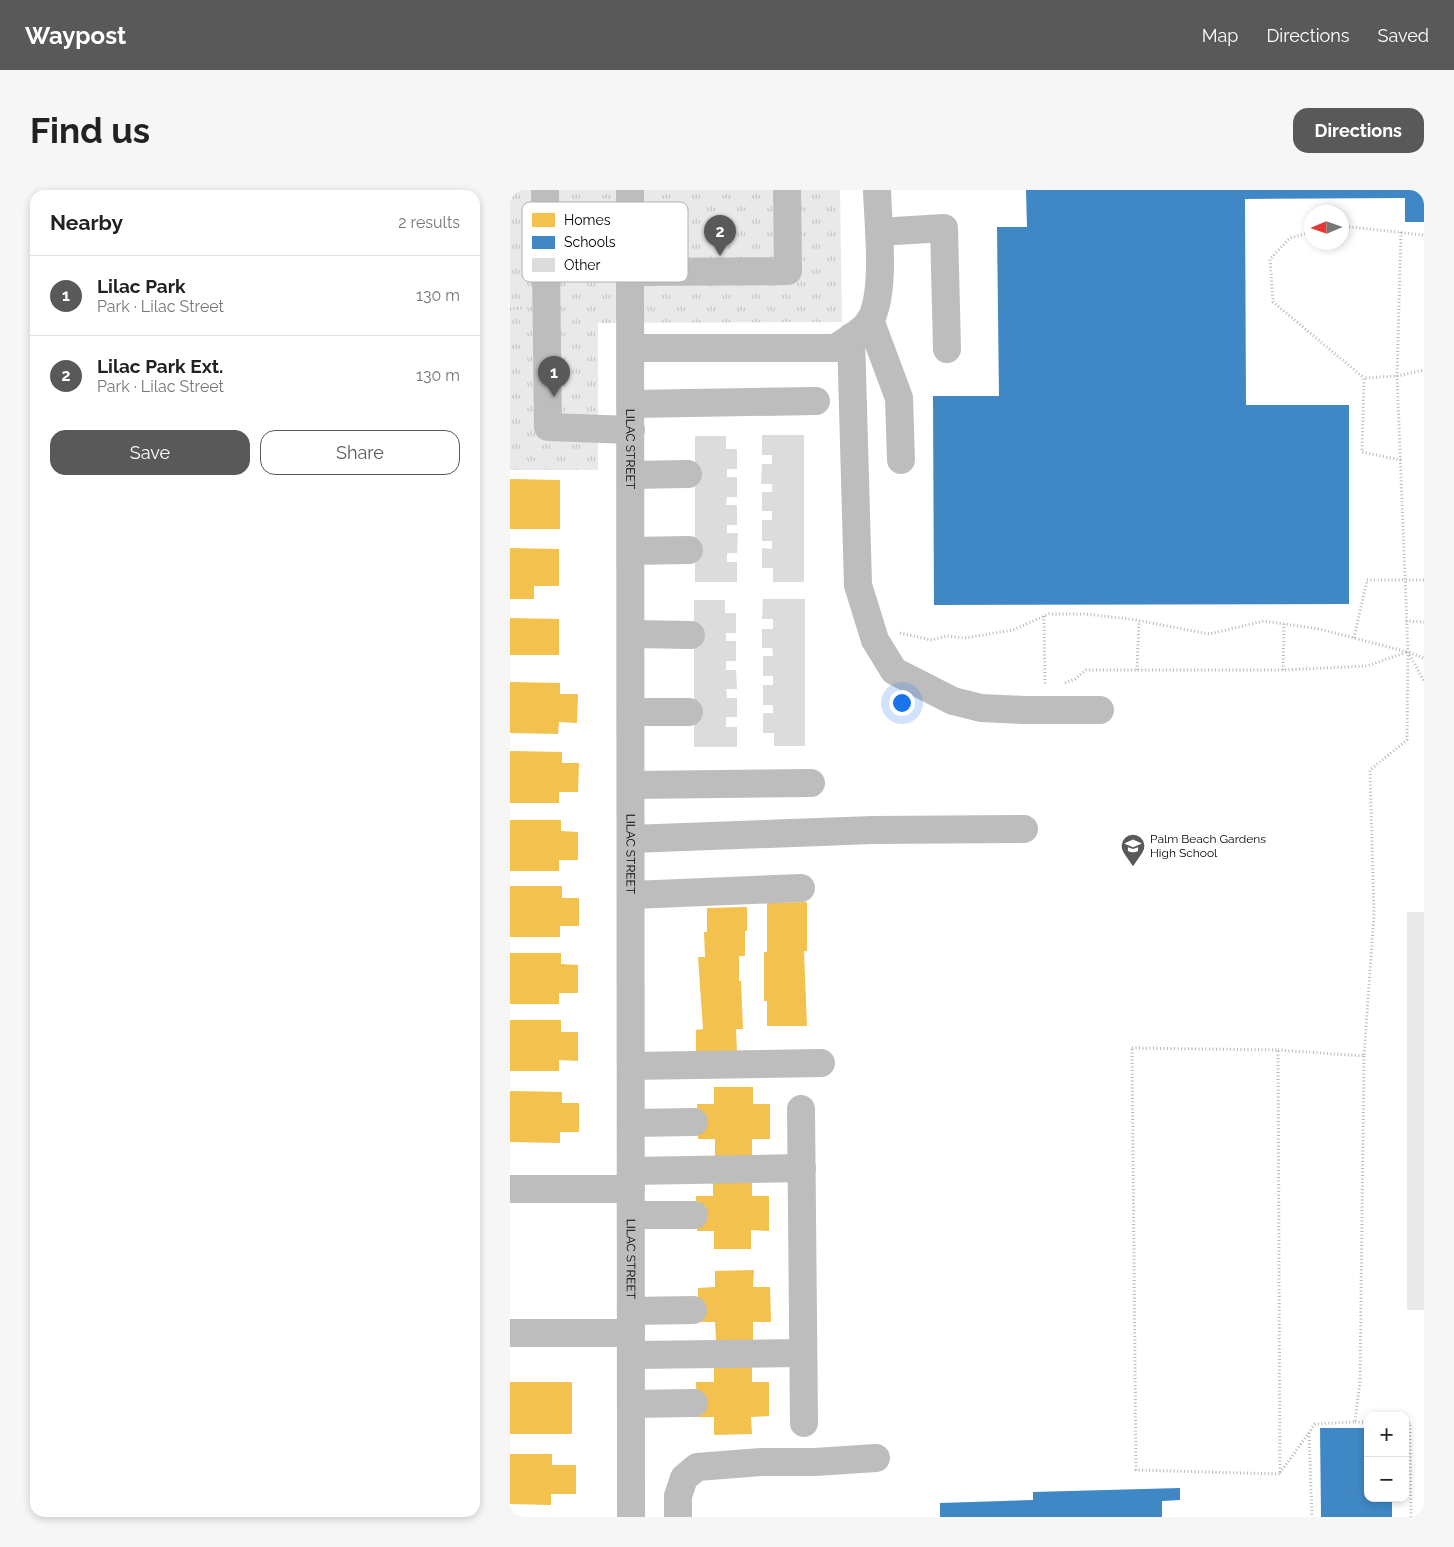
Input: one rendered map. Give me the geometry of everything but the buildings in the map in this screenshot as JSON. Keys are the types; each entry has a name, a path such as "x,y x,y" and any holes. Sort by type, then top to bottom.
{"street":[{"path":"688,272 788,271 786,190"},
{"path":"877,190 880,287 861,329 858,585 875,640 894,672 953,701 981,708 1100,710"},
{"path":"879,232 944,228 947,349"},
{"path":"546,282 548,427 631,417 816,401"},
{"name":"LILAC STREET","path":"630,282 631,1517"},
{"path":"631,348 835,348 861,329"},
{"path":"861,329 899,398 901,460"},
{"path":"631,475 688,474"},
{"path":"631,550 689,550"},
{"path":"631,634 691,635"},
{"path":"631,712 689,712"},
{"path":"631,785 811,783"},
{"path":"631,839 873,830 1024,829"},
{"path":"632,895 802,888"},
{"path":"631,1066 821,1063"},
{"path":"802,1109 804,1423"},
{"path":"631,1123 694,1122"},
{"path":"510,1189 631,1191 802,1168"},
{"path":"631,1191 694,1215"},
{"path":"631,1333 693,1310"},
{"path":"510,1333 631,1333 803,1353"},
{"path":"631,1404 694,1403"},
{"path":"678,1517 678,1496 684,1478 697,1467 761,1462 815,1462 876,1458"}],"path":[{"path":"1349,227 1424,235"},
{"path":"1355,1422 1360,1381 1364,1056 1374,914 1370,770 1407,740 1408,652 1397,376 1401,232"},
{"path":"1304,234 1290,238 1270,258 1273,302 1364,378 1397,376 1424,370"},
{"path":"1364,378 1362,452 1401,460"},
{"path":"1354,638 1367,580 1424,580"},
{"path":"902,638 895,632 932,640 946,636 965,638 1013,630 1049,614 1085,614 1139,621 1210,634 1264,622 1284,624 1319,629 1408,652 1424,658"},
{"path":"1044,616 1045,692"},
{"path":"1137,670 1139,621"},
{"path":"1406,621 1424,622"},
{"path":"1283,670 1284,624"},
{"path":"1060,686 1075,679 1086,670 1283,670 1367,666 1408,652"},
{"path":"1408,652 1424,682"},
{"path":"1280,1474 1136,1470 1132,1048 1278,1050 1364,1056"},
{"path":"1278,1050 1280,1474"},
{"path":"1280,1474 1315,1424 1364,1422"},
{"path":"1409,1423 1411,1517"},
{"path":"1309,1432 1312,1517"}],"green space":[{"path":"510,190 840,190 842,322 598,323 598,470 510,470"},
{"path":"1407,912 1424,912 1424,1310 1407,1310"}],"place":[{"name":"Lilac Park Ext.","path":"720,256"},
{"name":"Lilac Park","path":"554,397"},
{"name":"Palm Beach Gardens High School","path":"1133,867"}]}
